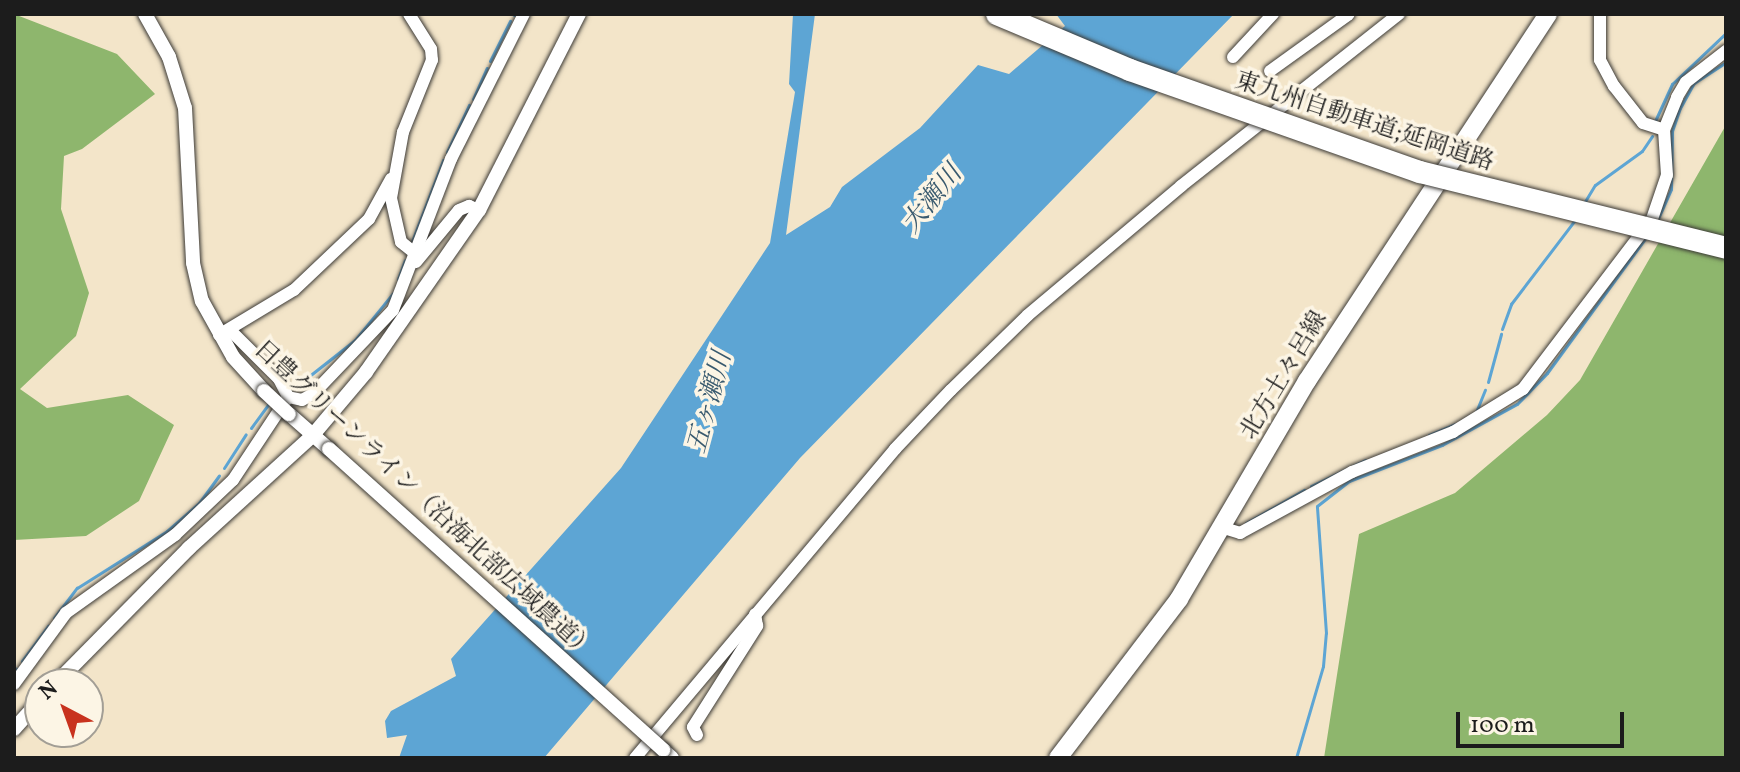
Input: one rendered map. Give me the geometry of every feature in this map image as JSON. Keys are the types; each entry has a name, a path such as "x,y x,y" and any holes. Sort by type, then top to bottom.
{"highway":[{"name":"東九州自動車道;延岡道路","path":"997,14 1130,70 1390,163 1516,200 1726,248"}],"main road":[{"name":"北方土々呂線","path":"1058,758 1179,599 1224,528 1307,381 1548,14"}],"street":[{"name":"日豊グリーンライン（沿海北部広域農道）","path":"145,14 169,57 185,108 193,263 202,301 264,391 668,754"},
{"path":"288,397 279,379 224,332 283,299 369,219 391,179 432,60 431,49 409,14"},
{"path":"288,397 302,400 313,394 393,310 451,159 524,14"},
{"path":"71,668 189,548 313,435 413,309 479,210 579,14"},
{"path":"1233,57 1273,14"},
{"path":"1270,71 1349,14"},
{"path":"635,758 895,449 1028,315 1191,177 1399,14"},
{"path":"1600,14 1600,60 1614,86 1643,123 1664,130"},
{"path":"1224,528 1240,533 1352,472 1453,432 1523,389 1652,219 1667,175 1664,130 1686,82 1726,51"},
{"path":"391,179 401,242 414,260"},
{"path":"414,260 459,210 469,206 479,210"},
{"path":"14,684 66,613 175,535 233,480 288,397"},
{"path":"697,735 693,727 757,626 755,614"}],"green space":[{"path":"14,14 117,54 155,94 82,149 64,156 61,209 89,293 76,336 20,389 47,408 128,395 174,425 139,501 86,536 14,540"},
{"path":"1726,125 1726,758 1324,758 1359,534 1455,493 1547,415 1580,380"}],"water":[{"path":"793,14 815,14 786,235 830,207 842,187 920,128 978,65 1009,74 1065,26 1056,14 1234,14 800,458 544,758 399,758 407,735 387,738 385,721 391,711 456,676 451,659 621,468 770,243 795,92 789,84"}],"waterway":[{"path":"490,61 510,21"},
{"path":"1655,121 1672,84 1726,33"},
{"path":"1656,223 1671,189 1672,131 1680,108 1694,83 1726,62"},
{"path":"473,99 487,68"},
{"path":"447,152 469,105"},
{"path":"1584,203 1595,185 1642,151 1652,136"},
{"path":"411,244 443,160"},
{"path":"1502,329 1511,304 1575,220"},
{"path":"1296,758 1323,666 1326,633 1317,506 1349,481 1442,445 1517,404 1547,373 1647,236"},
{"path":"398,279 405,260"},
{"path":"294,388 355,340 393,293"},
{"path":"1488,382 1501,334"},
{"path":"1476,412 1485,390"},
{"path":"251,428 268,405"},
{"path":"1429,435 1455,424"},
{"path":"224,468 246,434"},
{"path":"1311,486 1365,460"},
{"path":"54,618 77,588 167,531 199,503 219,475"},
{"path":"1246,523 1304,490"},
{"path":"22,661 48,626"}],"water label":[{"name":"大瀬川","path":"933,200"},
{"name":"五ヶ瀬川","path":"711,403"}]}
